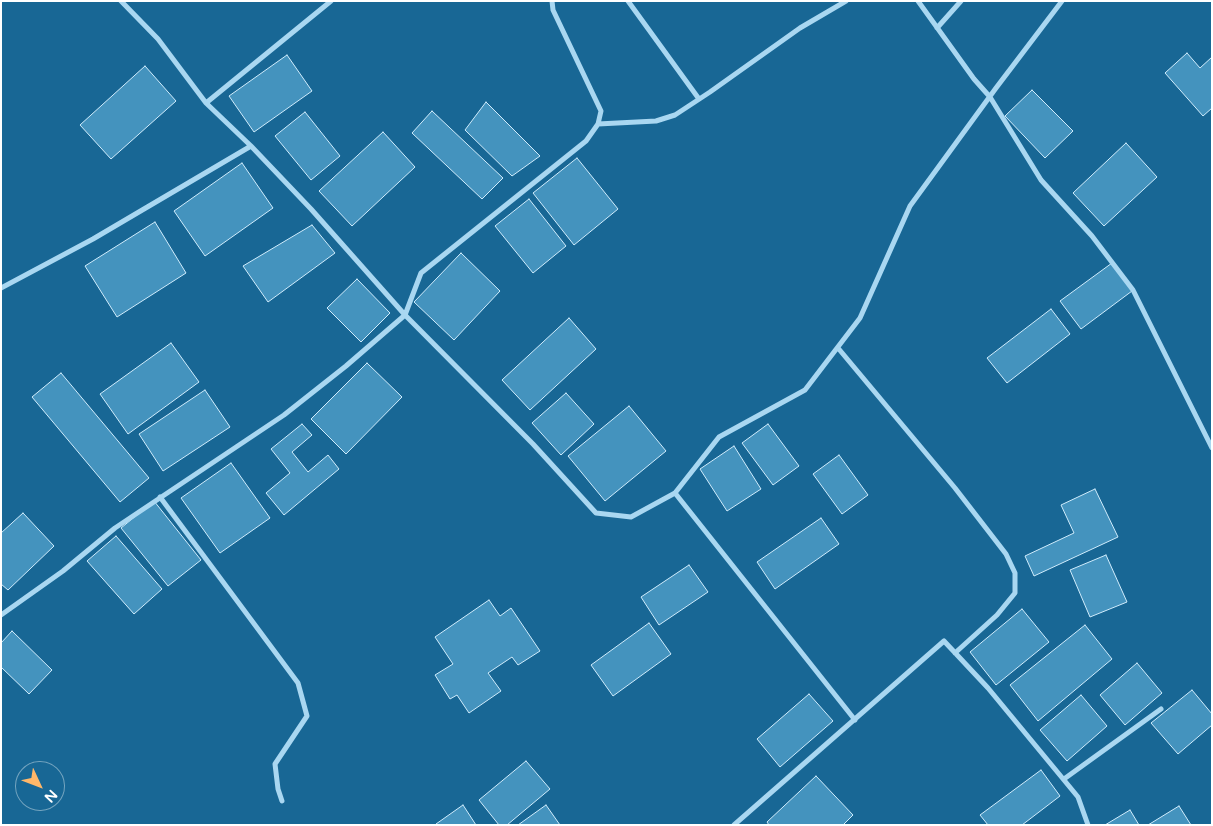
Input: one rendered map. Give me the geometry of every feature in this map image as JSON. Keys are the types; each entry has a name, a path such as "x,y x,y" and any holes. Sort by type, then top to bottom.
{"street":[{"path":"121,1 158,39 206,103 251,146 311,209 405,315 533,444 596,513 631,518 675,493 719,437 804,390 860,318 910,206 1062,1"},
{"path":"206,103 331,1"},
{"path":"1,615 63,572 115,528 160,496 222,458 284,415 346,366 405,315 421,273 586,141 598,124 601,111 553,10 552,1"},
{"path":"628,1 699,99"},
{"path":"598,124 656,121 675,115 800,28 846,1"},
{"path":"918,1 974,79 990,96 1041,180 1092,236 1133,290 1212,448"},
{"path":"937,28 960,1"},
{"path":"1,288 93,239 251,146"},
{"path":"838,348 955,488 1006,554 1016,574 1015,593 997,615 955,653"},
{"path":"675,493 855,720"},
{"path":"160,496 298,683 307,716 275,764 278,788 282,801"},
{"path":"734,825 944,641 988,688 1064,779 1078,797 1088,825"},
{"path":"1064,779 1161,709"}],"building":[{"path":"1187,53 1200,68 1212,57 1212,108 1203,116 1165,73"},
{"path":"287,55 312,91 254,132 229,96"},
{"path":"145,66 176,101 111,159 80,125"},
{"path":"1032,90 1073,131 1045,158 1005,116"},
{"path":"486,102 540,156 512,176 465,130"},
{"path":"432,111 503,178 482,199 412,133"},
{"path":"305,112 340,156 311,180 275,136"},
{"path":"383,132 415,167 352,226 319,191"},
{"path":"1126,143 1157,177 1104,226 1073,193"},
{"path":"577,158 618,209 574,245 533,193"},
{"path":"242,163 273,208 205,256 174,211"},
{"path":"529,199 566,246 533,273 495,226"},
{"path":"155,222 186,273 117,317 85,266"},
{"path":"312,225 335,253 268,302 243,266"},
{"path":"461,253 500,291 454,340 414,302"},
{"path":"1112,263 1132,291 1081,329 1060,301"},
{"path":"357,279 390,313 361,342 327,308"},
{"path":"1051,309 1070,334 1007,383 987,358"},
{"path":"569,318 596,349 530,410 502,380"},
{"path":"171,343 199,382 128,434 100,394"},
{"path":"367,363 402,397 346,454 311,419"},
{"path":"61,373 149,478 120,502 32,397"},
{"path":"205,390 230,427 163,471 139,434"},
{"path":"566,393 594,424 561,455 532,423"},
{"path":"629,406 666,451 605,501 568,456"},
{"path":"302,424 312,435 292,452 308,472 328,455 339,469 284,515 266,493 290,473 271,449"},
{"path":"768,424 799,466 773,485 742,443"},
{"path":"734,446 761,489 727,511 700,469"},
{"path":"839,455 868,495 842,514 813,474"},
{"path":"231,463 270,518 220,553 181,498"},
{"path":"1095,489 1118,537 1034,576 1025,556 1074,533 1061,505"},
{"path":"154,501 201,560 168,586 121,528"},
{"path":"23,513 54,546 8,590 1,584 1,533"},
{"path":"821,518 839,544 775,589 757,562"},
{"path":"116,536 162,589 134,614 87,561"},
{"path":"1106,555 1127,602 1090,617 1070,570"},
{"path":"689,565 708,592 659,625 641,597"},
{"path":"489,600 500,616 511,608 540,651 518,665 512,657 488,673 501,691 469,713 457,695 450,699 435,675 453,664 435,637"},
{"path":"1022,609 1049,642 996,685 970,652"},
{"path":"649,623 671,654 613,696 591,665"},
{"path":"1085,625 1112,659 1038,721 1010,685"},
{"path":"12,631 52,670 29,694 1,667 1,643"},
{"path":"1137,663 1162,693 1125,725 1100,695"},
{"path":"1192,690 1212,714 1212,725 1178,754 1151,723"},
{"path":"809,694 833,721 780,767 757,739"},
{"path":"1081,695 1107,726 1067,761 1040,730"},
{"path":"526,761 550,789 507,825 499,825 479,800"},
{"path":"1041,770 1060,796 1022,825 988,825 980,815"},
{"path":"816,776 853,815 843,825 769,825 767,822"},
{"path":"463,805 476,825 436,825 436,824"},
{"path":"546,805 560,825 518,825"},
{"path":"1179,806 1191,825 1148,825"},
{"path":"1130,810 1139,825 1105,825"}]}
